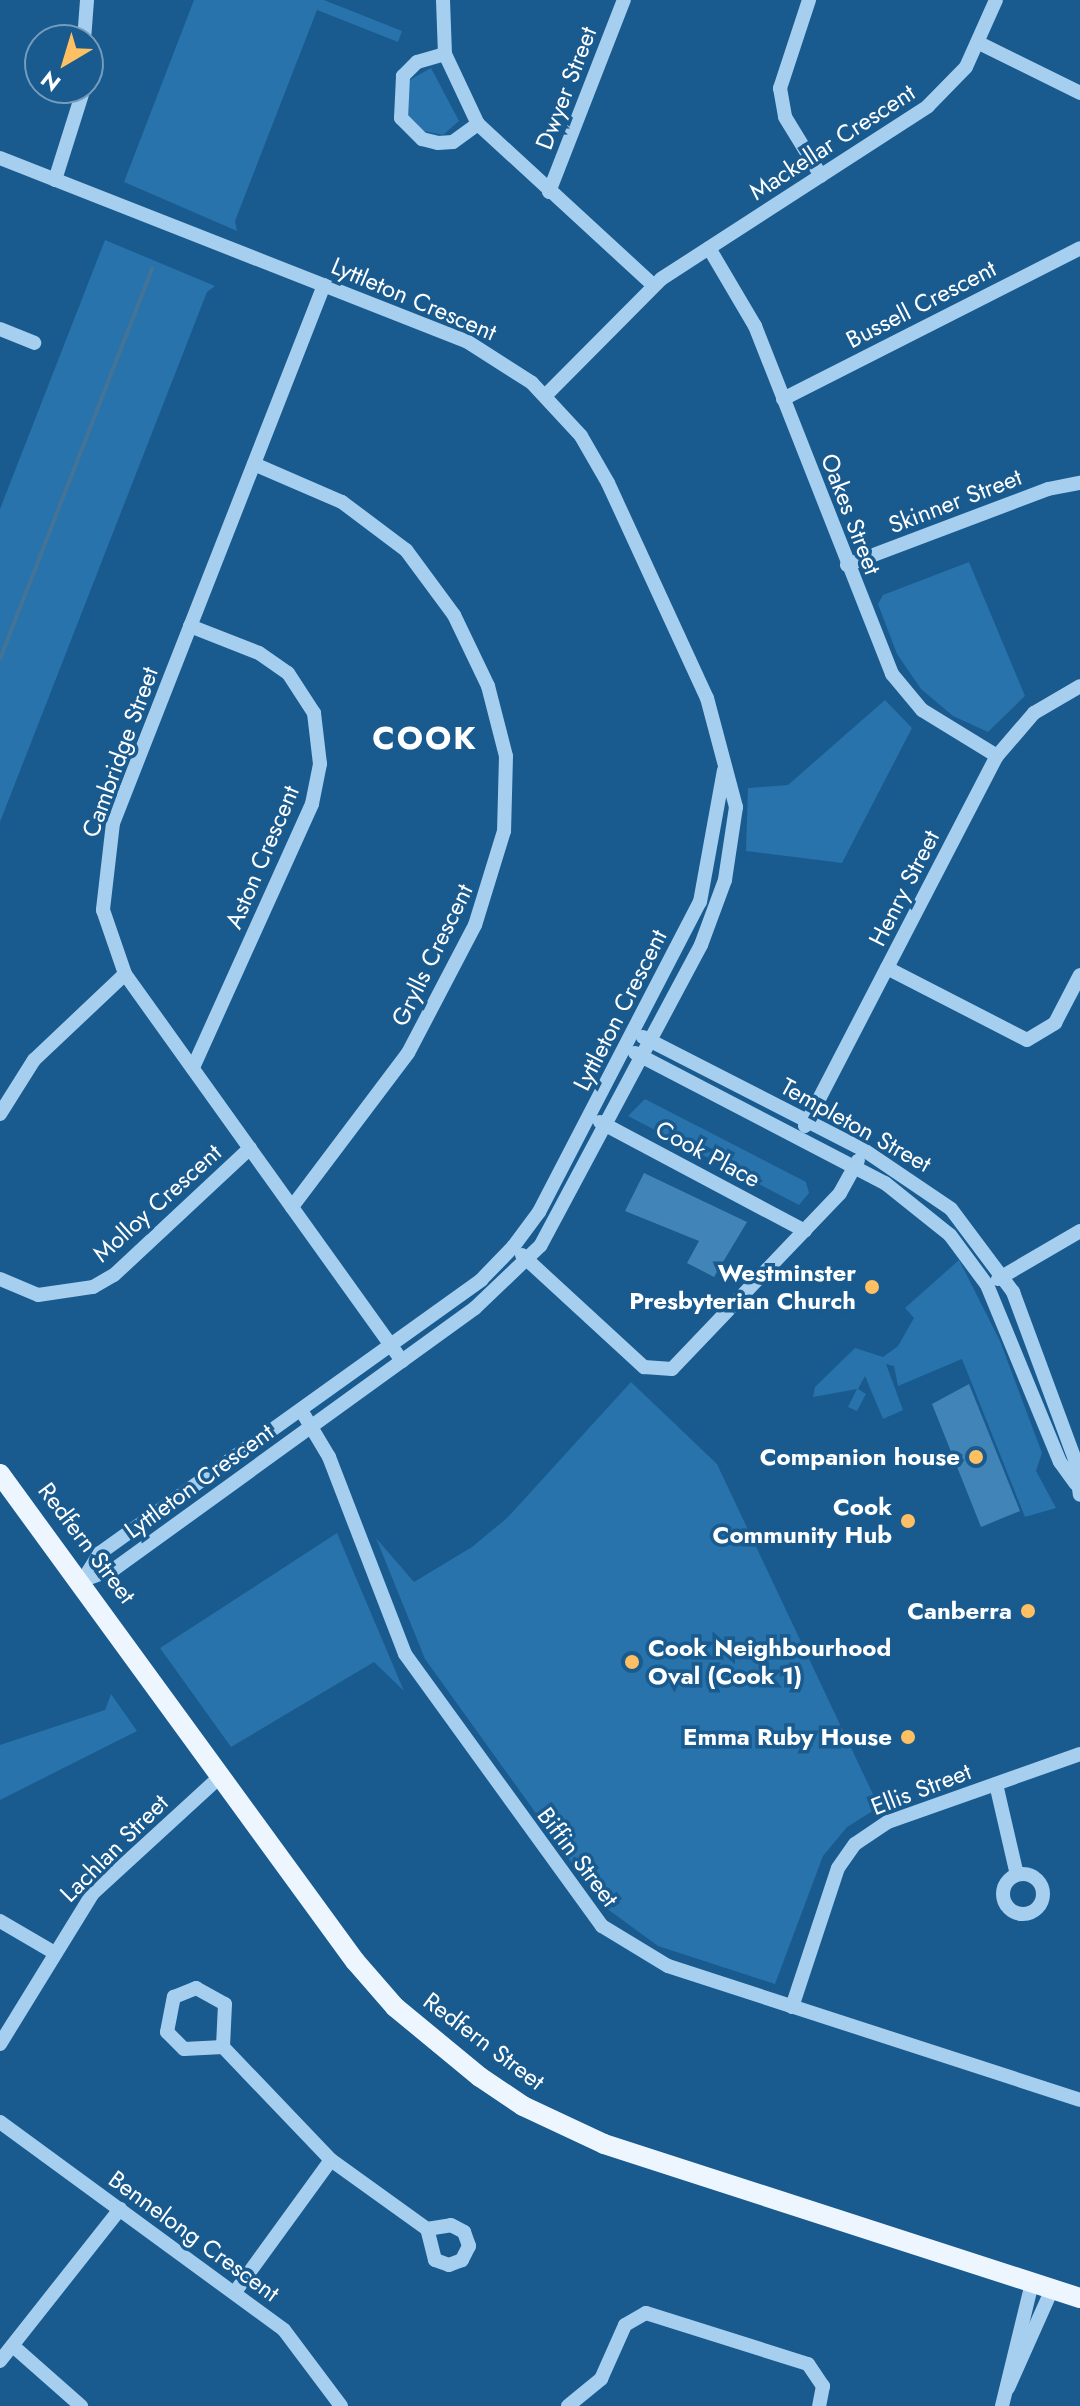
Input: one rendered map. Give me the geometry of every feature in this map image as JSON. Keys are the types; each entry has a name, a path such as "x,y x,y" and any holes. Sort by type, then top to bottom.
{"main road":[{"name":"Redfern Street","path":"0,1474 83,1580 355,1961 395,2007 523,2106 604,2144 1080,2298"}],"street":[{"path":"85,24 87,0"},
{"path":"443,0 445,54 478,124 653,285"},
{"name":"Dwyer Street","path":"549,192 624,0"},
{"path":"809,0 780,88 785,117 821,176"},
{"name":"Mackellar Crescent","path":"546,395 653,285 928,106 979,43 996,0"},
{"path":"979,43 1080,93"},
{"path":"445,54 417,62 403,76 401,118 422,139 438,143 453,142 478,124"},
{"path":"55,180 79,104"},
{"name":"Lyttleton Crescent","path":"0,158 468,342 546,395 581,436 608,483 707,698 736,807 725,880 643,1057 528,1260 402,1361 114,1569 83,1580"},
{"name":"Oakes Street","path":"709,248 745,304 847,565 901,687 946,729 997,756"},
{"name":"Bussell Crescent","path":"783,399 1080,248"},
{"name":"Cambridge Street","path":"324,285 105,852 103,910 125,974 402,1361"},
{"path":"0,329 34,343"},
{"name":"Grylls Crescent","path":"254,464 342,502 406,550 454,615 488,686 506,756 504,831 475,925 408,1053 292,1207"},
{"name":"Skinner Street","path":"847,565 1048,489 1080,483"},
{"name":"Aston Crescent","path":"190,626 259,653 288,673 314,713 320,764 312,804 193,1068"},
{"name":"Henry Street","path":"799,1137 997,756 1034,713 1080,686"},
{"name":"Lyttleton Crescent","path":"83,1580 100,1553 481,1280 513,1247 590,1117 700,902 724,770"},
{"path":"887,968 1027,1040 1055,1023 1080,975"},
{"path":"0,1114 34,1060 125,974"},
{"name":"Templeton Street","path":"634,1032 864,1150 951,1209 1004,1275 1075,1460 1078,1490"},
{"name":"Templeton Street","path":"625,1048 855,1166 919,1207 987,1285 1060,1462 1078,1490"},
{"name":"Cook Place","path":"590,1117 805,1231"},
{"name":"Molloy Crescent","path":"0,1279 38,1295 93,1287 114,1275 250,1148"},
{"path":"513,1247 644,1367 662,1372 681,1363 805,1231 864,1150"},
{"path":"987,1285 1080,1231"},
{"name":"Biffin Street","path":"301,1410 312,1426 391,1618 421,1679 602,1926 654,1961 1080,2100"},
{"name":"Ellis Street","path":"792,2007 838,1868 855,1844 888,1822 1080,1754"},
{"name":"Lachlan Street","path":"0,2044 53,1952 93,1893 222,1775"},
{"path":"996,1784 1017,1875"},
{"path":"0,1921 53,1952"},
{"path":"196,1988 218,1996 228,2014 223,2047 196,2052 173,2042 164,2019 174,1997 196,1988"},
{"path":"223,2047 331,2160 427,2229"},
{"name":"Bennelong Crescent","path":"0,2122 235,2292 300,2348 341,2406"},
{"path":"235,2292 331,2160"},
{"path":"0,2361 120,2209"},
{"path":"1002,2406 1042,2286"},
{"path":"568,2406 601,2379 625,2325 646,2313 808,2364 823,2386 819,2406"},
{"path":"13,2346 81,2406"}],"shaded area":[{"path":"194,0 324,0 402,31 398,42 317,10 235,221 237,231 124,182"},
{"path":"431,68 459,121 443,135 419,130 403,108 408,81"},
{"path":"105,240 215,286 207,292 0,822 0,509"},
{"path":"969,562 1025,696 988,732 953,716 921,689 897,654 878,604 883,595"},
{"path":"885,700 912,728 842,863 746,851 748,788 788,785"},
{"path":"645,1099 806,1182 809,1193 799,1205 628,1116"},
{"path":"959,1260 1000,1341 1042,1453 1036,1471 1056,1508 1025,1517 962,1359 898,1386 894,1366 886,1364 903,1410 883,1419 865,1376 858,1389 866,1394 857,1411 848,1407 857,1389 813,1397 815,1387 855,1348 883,1357 898,1346 914,1318 905,1308"},
{"path":"631,1382 717,1464 879,1807 847,1827 823,1856 775,1984 658,1946 602,1905 425,1659 376,1538 414,1582 472,1547 507,1518"},
{"path":"337,1533 404,1691 374,1662 231,1747 160,1648"},
{"path":"111,1694 137,1731 0,1800 0,1745 105,1710"}],"building":[{"path":"644,1173 747,1222 714,1277 687,1263 699,1241 625,1211"},
{"name":"Companion house","path":"969,1384 1020,1511 981,1527 932,1404"}],"waterway":[{"path":"0,659 152,269"}],"place":[{"name":"Westminster Presbyterian Church","path":"872,1287"},
{"name":"Companion house","path":"976,1457"},
{"name":"Cook Community Hub","path":"908,1521"},
{"name":"Canberra","path":"1028,1611"},
{"name":"Cook Neighbourhood Oval (Cook 1)","path":"632,1662"},
{"name":"Emma Ruby House","path":"908,1737"}],"district":[{"name":"COOK","path":"425,738"}]}
